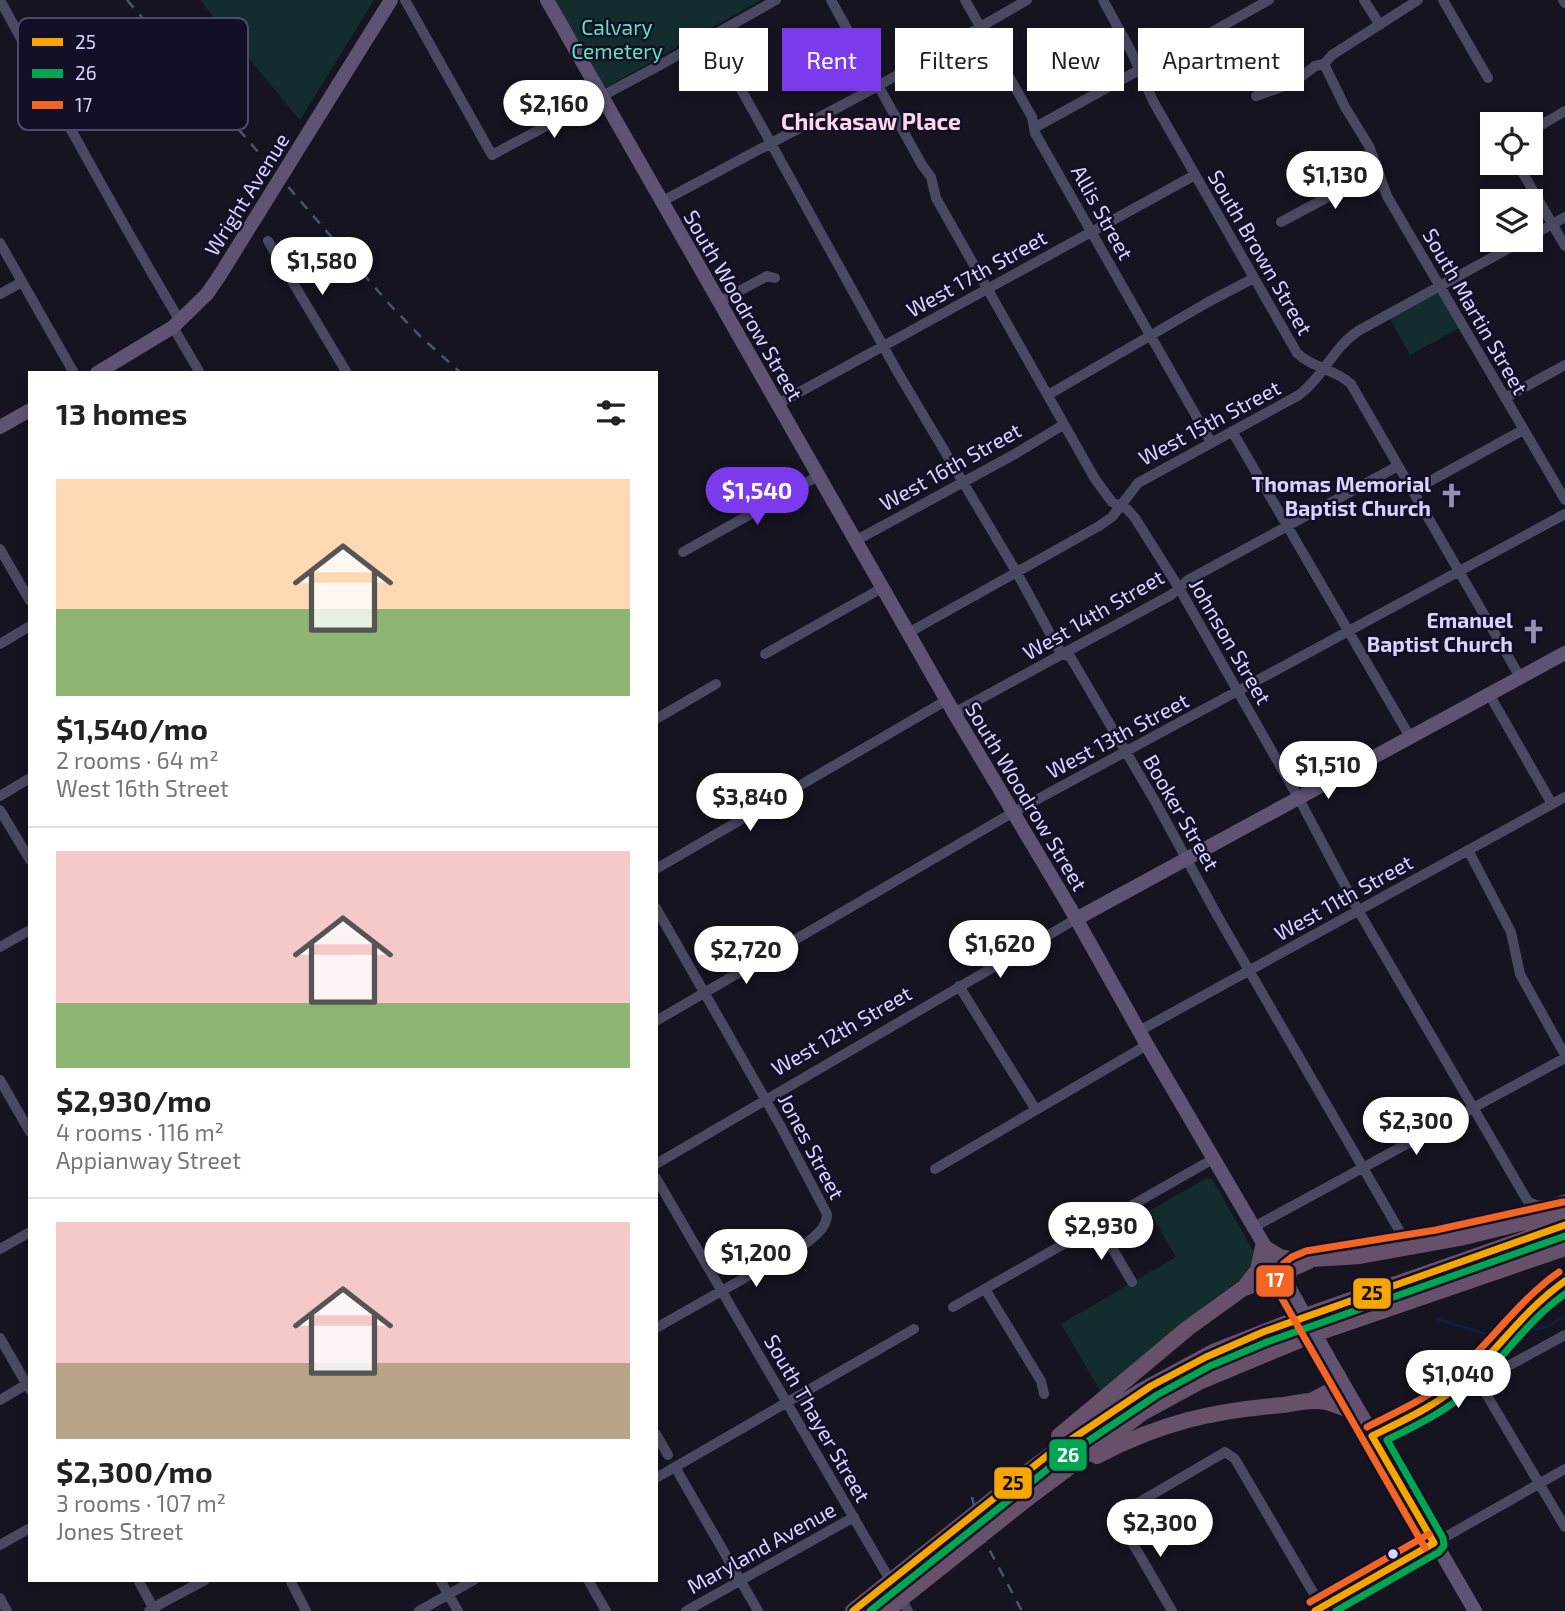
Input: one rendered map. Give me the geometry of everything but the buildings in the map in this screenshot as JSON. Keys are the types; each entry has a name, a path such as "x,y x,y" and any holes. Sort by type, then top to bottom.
{"highway":[{"path":"853,1611 971,1516 1188,1328 1242,1289 1258,1270 1263,1247 1284,1259 1309,1261 1360,1256 1435,1243 1565,1212"},
{"path":"1020,1474 1108,1412 1177,1370 1213,1352 1302,1317 1565,1225"},
{"path":"886,1611 1051,1480 1142,1413 1219,1372 1312,1335 1565,1248"},
{"path":"1242,1289 1266,1280 1287,1286 1291,1269 1309,1261"},
{"path":"1423,1409 1465,1380 1522,1315 1565,1282"},
{"path":"1309,1402 1332,1390 1338,1376"},
{"path":"1051,1480 1133,1437 1182,1420 1223,1412 1309,1402 1324,1402 1360,1416"}],"main road":[{"name":"Wright Avenue","path":"100,371 177,324 207,293 391,0"},
{"name":"South Woodrow Street","path":"547,0 776,405 1475,1611"},
{"path":"0,427 28,411"},
{"name":"West 12th Street","path":"1076,919 1565,653"},
{"path":"1372,1436 1423,1409"}],"street":[{"path":"1,0 18,32"},
{"path":"405,0 492,155 679,53"},
{"path":"724,28 776,0"},
{"name":"Johnson Street","path":"831,0 846,28"},
{"name":"Allis Street","path":"965,0 1211,443"},
{"path":"881,84 1027,0"},
{"name":"South Brown Street","path":"1103,0 1138,68"},
{"path":"1213,28 1245,5 1269,0"},
{"path":"1364,0 1380,25"},
{"path":"1255,96 1293,83 1314,66 1324,64 1332,55 1418,0"},
{"path":"1443,0 1488,78"},
{"name":"South Martin Street","path":"1324,64 1345,107 1369,146 1387,197 1565,500"},
{"path":"1034,128 1138,71"},
{"name":"Booker Street","path":"743,91 962,482 1017,573 1059,650 1070,658 1187,858 1399,1230"},
{"path":"661,202 868,91"},
{"name":"Johnson Street","path":"881,91 931,177 936,198 1063,425 1106,495 1135,518 1179,588 1298,797 1358,910 1527,1200 1532,1205 1543,1206 1565,1199"},
{"name":"South Brown Street","path":"1148,91 1297,353 1308,362 1343,377 1350,384 1520,677"},
{"path":"1543,124 1565,111"},
{"path":"70,130 177,324 199,371"},
{"path":"1281,222 1377,169"},
{"name":"West 17th Street","path":"776,405 1195,175"},
{"path":"1524,175 1565,246"},
{"path":"1543,230 1565,218"},
{"path":"268,241 346,371"},
{"path":"0,243 73,371"},
{"name":"West 15th Street","path":"908,633 1099,526 1112,517 1138,483 1299,395 1315,381 1349,337 1502,252"},
{"path":"719,302 766,276 775,278"},
{"path":"1048,395 1254,278"},
{"path":"0,294 22,282"},
{"path":"1505,398 1565,365"},
{"name":"West 16th Street","path":"855,541 1063,425"},
{"path":"1412,491 1523,430"},
{"path":"1232,431 1410,737"},
{"name":"West 14th Street","path":"658,868 831,768 950,707 1065,654 1171,595 1188,580 1398,466"},
{"path":"683,552 818,476"},
{"name":"West 13th Street","path":"658,1020 1012,813 1565,514"},
{"path":"0,549 28,598"},
{"path":"765,654 882,588"},
{"path":"0,644 28,627"},
{"path":"658,718 716,684"},
{"path":"1489,694 1560,803"},
{"path":"0,796 28,779"},
{"name":"West 11th Street","path":"1139,1031 1468,850 1560,803"},
{"path":"0,810 28,857"},
{"path":"1252,1228 1565,1057 1520,974 1511,932 1468,850"},
{"name":"Jones Street","path":"658,912 821,1198 827,1214 827,1220 820,1231 808,1241 721,1290"},
{"name":"West 12th Street","path":"658,1163 1076,919"},
{"path":"0,947 28,931"},
{"path":"959,986 1036,1110"},
{"path":"935,1169 1147,1045"},
{"path":"0,1080 4,1095 28,1129"},
{"path":"953,1307 1213,1159"},
{"name":"South Thayer Street","path":"658,1181 906,1608"},
{"path":"1098,1224 1132,1282"},
{"path":"0,1249 28,1233"},
{"path":"985,1289 1041,1381 1044,1394"},
{"path":"658,1327 721,1290"},
{"path":"658,1477 914,1329"},
{"path":"1423,1409 1565,1335"},
{"path":"0,1338 28,1387 0,1400"},
{"path":"1479,1382 1565,1527"},
{"path":"658,1438 668,1455"},
{"path":"1172,1611 1121,1523 1119,1514 1225,1452 1235,1459 1320,1610 1565,1469"},
{"path":"675,1467 758,1611"},
{"name":"Maryland Avenue","path":"686,1611 854,1517"},
{"path":"0,1545 28,1529"},
{"path":"139,1582 158,1608"},
{"path":"149,1611 202,1582"},
{"path":"291,1582 306,1611"},
{"path":"441,1582 458,1611"},
{"path":"419,1611 471,1582"},
{"path":"589,1582 607,1611"},
{"path":"0,1598 7,1611"}],"green space":[{"path":"200,0 374,0 300,120 248,58 248,18 215,18"},
{"name":"Calvary Cemetery","path":"555,0 761,0 711,28 679,28 679,46 601,90"},
{"path":"1440,292 1461,327 1410,355 1390,319"},
{"path":"1207,1178 1212,1179 1255,1254 1248,1274 1212,1300 1101,1392 1061,1324 1176,1257 1149,1211"}],"waterway":[{"path":"1524,1332 1546,1327 1565,1316"},
{"path":"1437,1319 1489,1335"}],"railway":[{"path":"127,0 143,18"},
{"path":"239,130 391,306 459,371"},
{"path":"972,1497 981,1534 1022,1611"}],"transit line":[{"name":"17","path":"1425,1548 1276,1288 1275,1280 1283,1264 1306,1251 1436,1230 1563,1202"},
{"name":"25","path":"853,1611 1048,1455 1151,1386 1206,1357 1263,1332 1565,1225"},
{"name":"26","path":"870,1611 1054,1464 1157,1395 1210,1366 1267,1342 1565,1236"},
{"name":"17","path":"1367,1427 1413,1404 1445,1383 1518,1308 1559,1272"},
{"name":"25","path":"1315,1611 1434,1543 1372,1436 1455,1389 1537,1304 1565,1281"},
{"name":"26","path":"1336,1611 1439,1552 1444,1546 1443,1538 1387,1440 1464,1395 1540,1315 1565,1294"},
{"name":"17","path":"1310,1602 1429,1534"}],"place":[{"name":"Thomas Memorial Baptist Church","path":"1451,495"},
{"name":"Emanuel Baptist Church","path":"1533,631"}],"district":[{"name":"Chickasaw Place","path":"871,121"}]}
